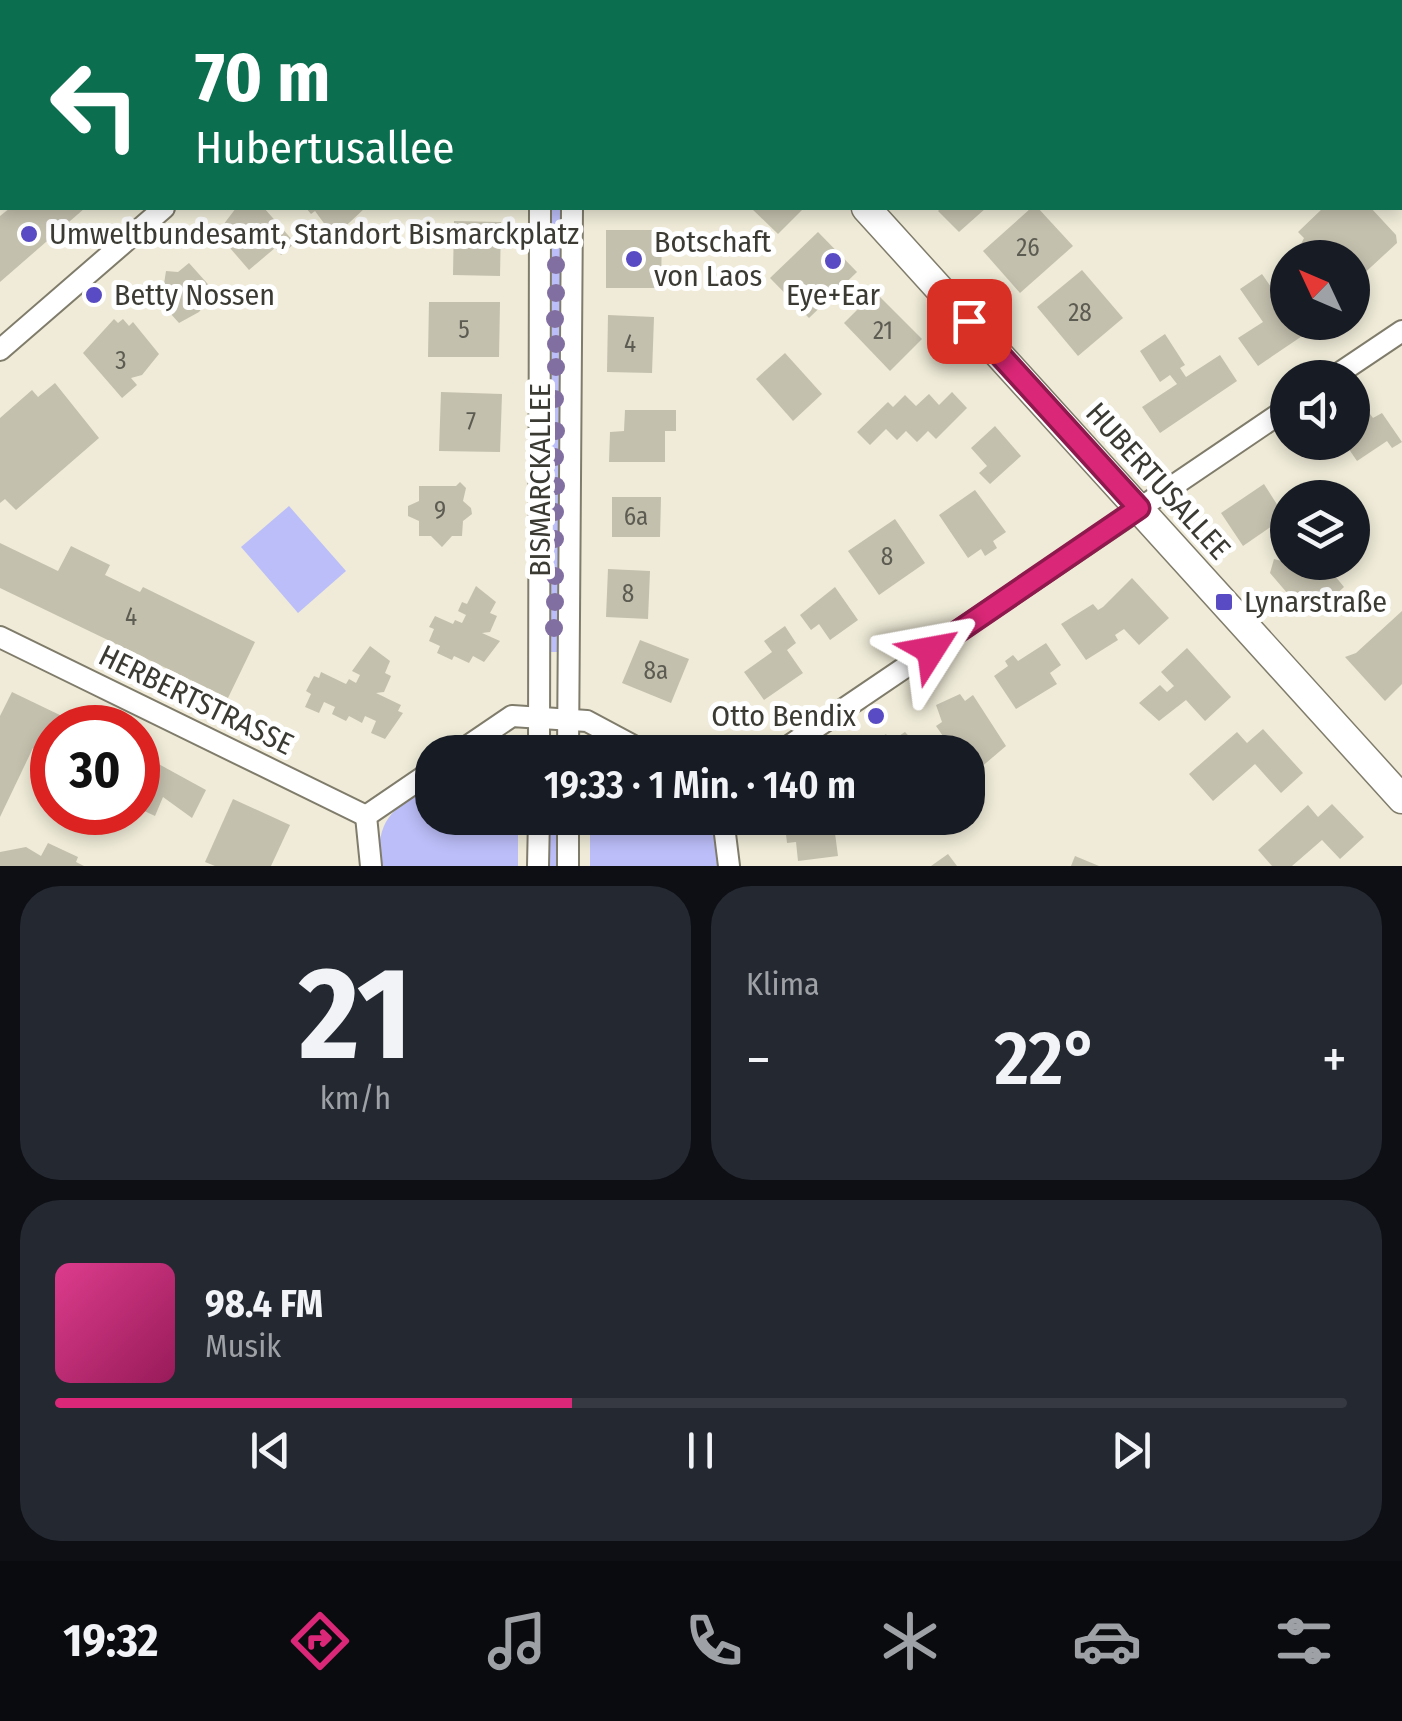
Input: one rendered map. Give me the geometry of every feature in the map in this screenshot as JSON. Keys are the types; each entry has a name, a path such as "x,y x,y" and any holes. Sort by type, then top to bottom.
{"main road":[{"name":"HUBERTUSALLEE","path":"868,210 1402,798"}],"street":[{"path":"0,350 162,210"},
{"name":"BISMARCKALLEE","path":"539,735 540,210"},
{"name":"BISMARCKALLEE","path":"568,735 572,210"},
{"path":"1359,360 1402,331"},
{"path":"805,735 1270,420"},
{"name":"HERBERTSTRASSE","path":"0,638 366,816"},
{"path":"484,735 512,716 587,721 613,735"},
{"path":"371,866 366,816 415,782"},
{"path":"538,835 538,866"},
{"path":"568,835 568,866"},
{"path":"725,835 729,866"}],"shaded area":[{"path":"550,210 562,210 561,652 549,652"},
{"path":"289,506 346,571 298,613 241,547"},
{"path":"415,795 415,835 518,835 518,866 379,866 385,825"},
{"path":"548,835 560,835 559,866 547,866"},
{"path":"590,835 714,835 718,866 590,866"}],"building":[{"name":"Umweltbundesamt, Standort Bismarckplatz","path":"8,210 83,210 0,282 0,216"},
{"path":"234,210 266,210 295,243 281,255 275,248 249,270 217,233"},
{"path":"308,210 363,210 334,237 315,211 311,214"},
{"path":"753,210 802,210 778,234"},
{"path":"939,210 984,210 959,232"},
{"path":"1029,210 1040,210 1073,246 1020,293 983,251"},
{"path":"1321,210 1373,210 1396,235 1397,243 1370,268 1370,240 1304,238 1298,232"},
{"path":"454,221 501,222 500,276 453,275"},
{"name":"Botschaft von Laos","path":"606,230 662,230 661,288 606,288"},
{"path":"818,232 857,272 809,318 770,278"},
{"path":"189,263 215,292 199,312 179,323 153,294 164,284 166,271 178,272"},
{"path":"1082,270 1123,318 1078,356 1037,307"},
{"path":"1262,274 1270,286 1270,340 1296,340 1258,366 1238,338 1263,322 1240,289"},
{"path":"875,292 922,339 890,371 844,323"},
{"path":"429,302 500,302 499,357 428,357"},
{"path":"608,315 654,317 652,373 607,372"},
{"path":"114,319 118,323 123,319 129,326 133,322 159,354 142,375 131,378 137,385 122,398 83,353"},
{"path":"1165,334 1185,365 1180,368 1186,377 1220,355 1237,381 1160,433 1142,407 1177,384 1170,375 1160,382 1140,351"},
{"path":"785,353 822,394 793,421 756,379"},
{"path":"55,383 99,438 16,510 5,499 0,503 0,418 32,390 38,397"},
{"path":"441,392 502,394 500,452 439,451"},
{"path":"952,392 967,408 936,439 928,431 917,442 906,431 897,440 886,429 870,445 857,432 888,402 893,407 905,395 916,406 929,394 939,405"},
{"path":"625,410 676,410 676,431 665,431 665,462 609,462 610,432 624,431"},
{"path":"1382,413 1402,442 1392,448 1387,441 1370,452 1370,414 1373,418"},
{"path":"995,426 1021,456 990,484 979,473 987,466 971,448"},
{"path":"460,482 466,488 463,501 472,514 463,521 462,536 452,536 442,547 431,536 419,536 419,521 408,516 408,506 419,501 419,486 456,486"},
{"path":"1264,484 1270,493 1270,527 1243,546 1221,513"},
{"path":"975,490 1006,532 993,541 997,548 985,556 981,549 968,558 939,515"},
{"path":"612,497 661,497 660,537 612,537"},
{"path":"895,519 925,563 879,595 848,551"},
{"path":"0,543 58,571 71,546 110,565 105,575 140,592 143,587 255,642 228,698 0,588"},
{"path":"608,569 650,571 648,619 606,617"},
{"path":"1132,578 1169,618 1139,645 1124,629 1115,635 1118,640 1086,660 1061,624 1093,604 1098,610 1103,607"},
{"path":"1276,580 1338,580 1344,587 1316,613 1306,602 1300,608"},
{"path":"476,586 496,602 490,613 497,616 490,632 482,633 500,641 484,662 473,656 469,663 454,656 452,660 437,653 440,646 429,641 434,629 429,627 435,616 453,624 455,620 462,623 466,615 458,611 462,602 467,604"},
{"path":"835,587 858,620 830,640 819,624 811,630 800,615"},
{"path":"1402,611 1402,684 1385,701 1345,657 1356,653"},
{"path":"785,626 796,643 787,650 803,673 764,700 744,672 772,652 764,641"},
{"path":"640,640 689,659 671,703 622,683"},
{"path":"1046,643 1061,665 1050,673 1057,684 1016,709 994,676 1008,666 1005,661 1013,655 1018,661"},
{"path":"370,646 390,661 385,673 391,676 384,692 376,693 401,705 398,711 403,713 385,739 371,733 376,721 365,716 362,723 349,716 346,721 332,714 335,707 324,702 319,713 305,707 311,694 306,691 314,676 319,678 321,672 346,684 349,679 356,683 360,675 352,671"},
{"path":"1187,648 1231,697 1205,721 1186,700 1159,721 1139,703 1160,685 1167,692 1174,686 1161,672"},
{"path":"12,692 39,705 30,705 30,754 0,817 0,716"},
{"path":"960,694 965,701 973,695 1006,746 985,764 985,735 942,735 936,726 942,722 936,705"},
{"path":"1263,729 1303,773 1281,793 1255,764 1213,801 1189,774 1237,732 1247,743"},
{"path":"160,765 206,790 192,818 163,797 160,804"},
{"path":"233,799 290,825 271,866 215,866 205,862"},
{"path":"1332,804 1364,837 1340,859 1322,840 1292,866 1272,866 1258,850 1308,805 1318,817"},
{"path":"786,835 835,835 838,856 798,861 796,842 787,843"},
{"path":"48,843 78,857 76,862 84,866 0,866 0,852 26,847 41,856"},
{"path":"948,854 957,866 931,866"},
{"path":"1075,856 1099,866 1071,866"}],"place":[{"name":"Umweltbundesamt, Standort Bismarckplatz","path":"29,234"},
{"name":"Botschaft von Laos","path":"634,259"},
{"name":"Eye+Ear","path":"833,261"},
{"name":"Betty Nossen","path":"94,295"},
{"name":"Lynarstraße","path":"1224,602"},
{"name":"Otto Bendix","path":"876,716"}],"route":[{"path":"931,650 1139,508 969,321"}]}
